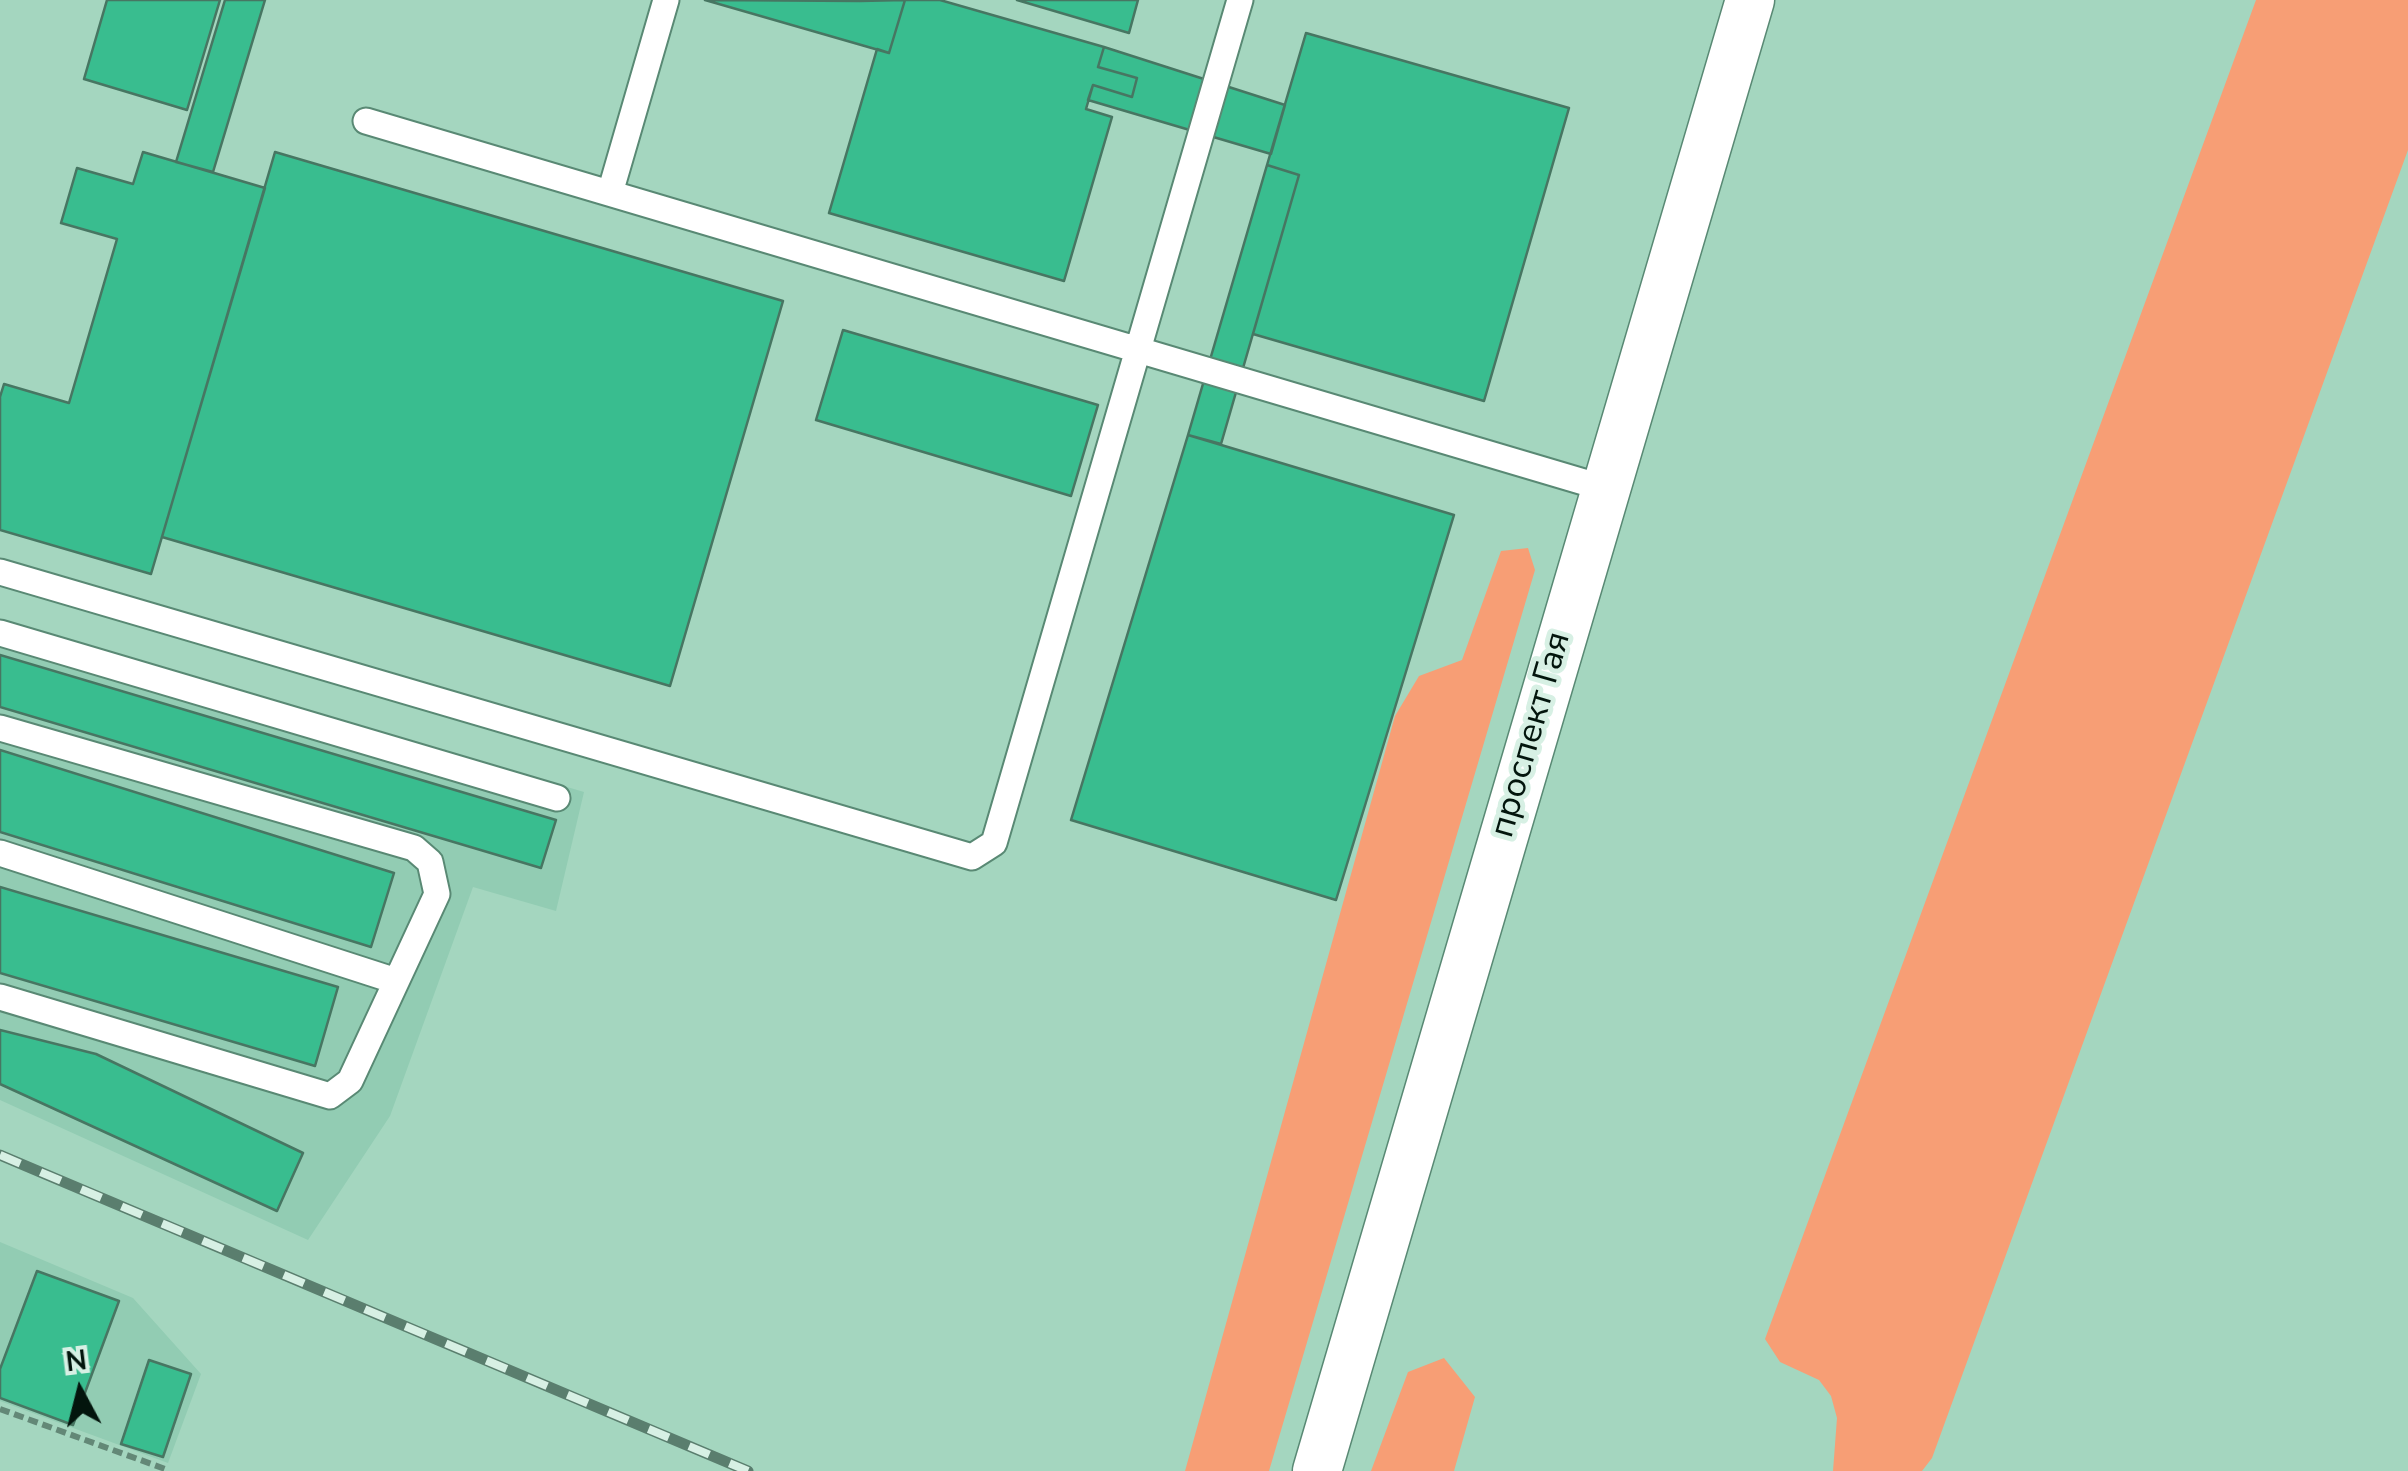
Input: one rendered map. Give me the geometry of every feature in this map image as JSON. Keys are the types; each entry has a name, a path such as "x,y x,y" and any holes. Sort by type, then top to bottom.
{"street":[{"name":"проспект Гая","path":"1317,1471 1750,0"}],"lane":[{"path":"610,193 666,0"},
{"path":"0,572 972,857 994,844 1240,0"},
{"path":"366,121 1604,488"},
{"path":"0,633 557,798"},
{"path":"0,728 414,848 430,862 436,894 350,1081 330,1096 0,997"},
{"path":"0,853 396,981"}],"path":[{"path":"0,1409 168,1470"}],"shaded area":[{"path":"2256,0 2408,0 2408,150 1932,1458 1922,1471 1833,1471 1837,1418 1831,1396 1819,1380 1780,1362 1765,1339"},
{"path":"1528,548 1535,570 1269,1471 1185,1471 1395,716 1419,676 1462,660 1501,551"},
{"path":"0,619 584,792 556,911 473,887 390,1116 308,1240 0,1100"},
{"path":"0,1242 133,1298 201,1374 168,1463 0,1401"},
{"path":"1444,1358 1475,1397 1454,1471 1371,1471 1408,1372"}],"building":[{"path":"107,0 220,0 187,110 84,79"},
{"path":"225,0 265,0 213,172 176,162"},
{"path":"705,0 860,1 905,0 889,53"},
{"path":"905,0 940,0 1104,47 1098,67 1137,78 1132,97 1093,85 1086,109 1112,117 1064,281 829,213 877,49 889,53"},
{"path":"1017,0 1138,0 1129,33"},
{"path":"1306,33 1569,108 1484,401 1253,334 1299,175 1267,165"},
{"path":"1104,47 1285,105 1271,154 1088,100 1093,85 1132,97 1137,78 1098,67"},
{"path":"143,152 265,188 151,574 0,530 0,397 4,384 69,403 117,239 61,223 77,168 133,184"},
{"path":"275,152 783,301 670,686 162,537"},
{"path":"1267,165 1299,175 1221,444 1188,435"},
{"path":"843,330 1098,405 1071,496 816,420"},
{"path":"1188,435 1454,515 1336,900 1071,820"},
{"path":"0,655 556,820 541,868 0,707"},
{"path":"0,750 394,873 371,947 0,832"},
{"path":"0,887 338,987 315,1066 0,973"},
{"path":"0,1030 96,1054 303,1153 277,1211 0,1084"},
{"path":"37,1271 119,1301 73,1425 0,1398 0,1369"},
{"path":"149,1360 191,1374 163,1457 121,1444"}],"railway":[{"path":"0,1155 748,1471"}]}
